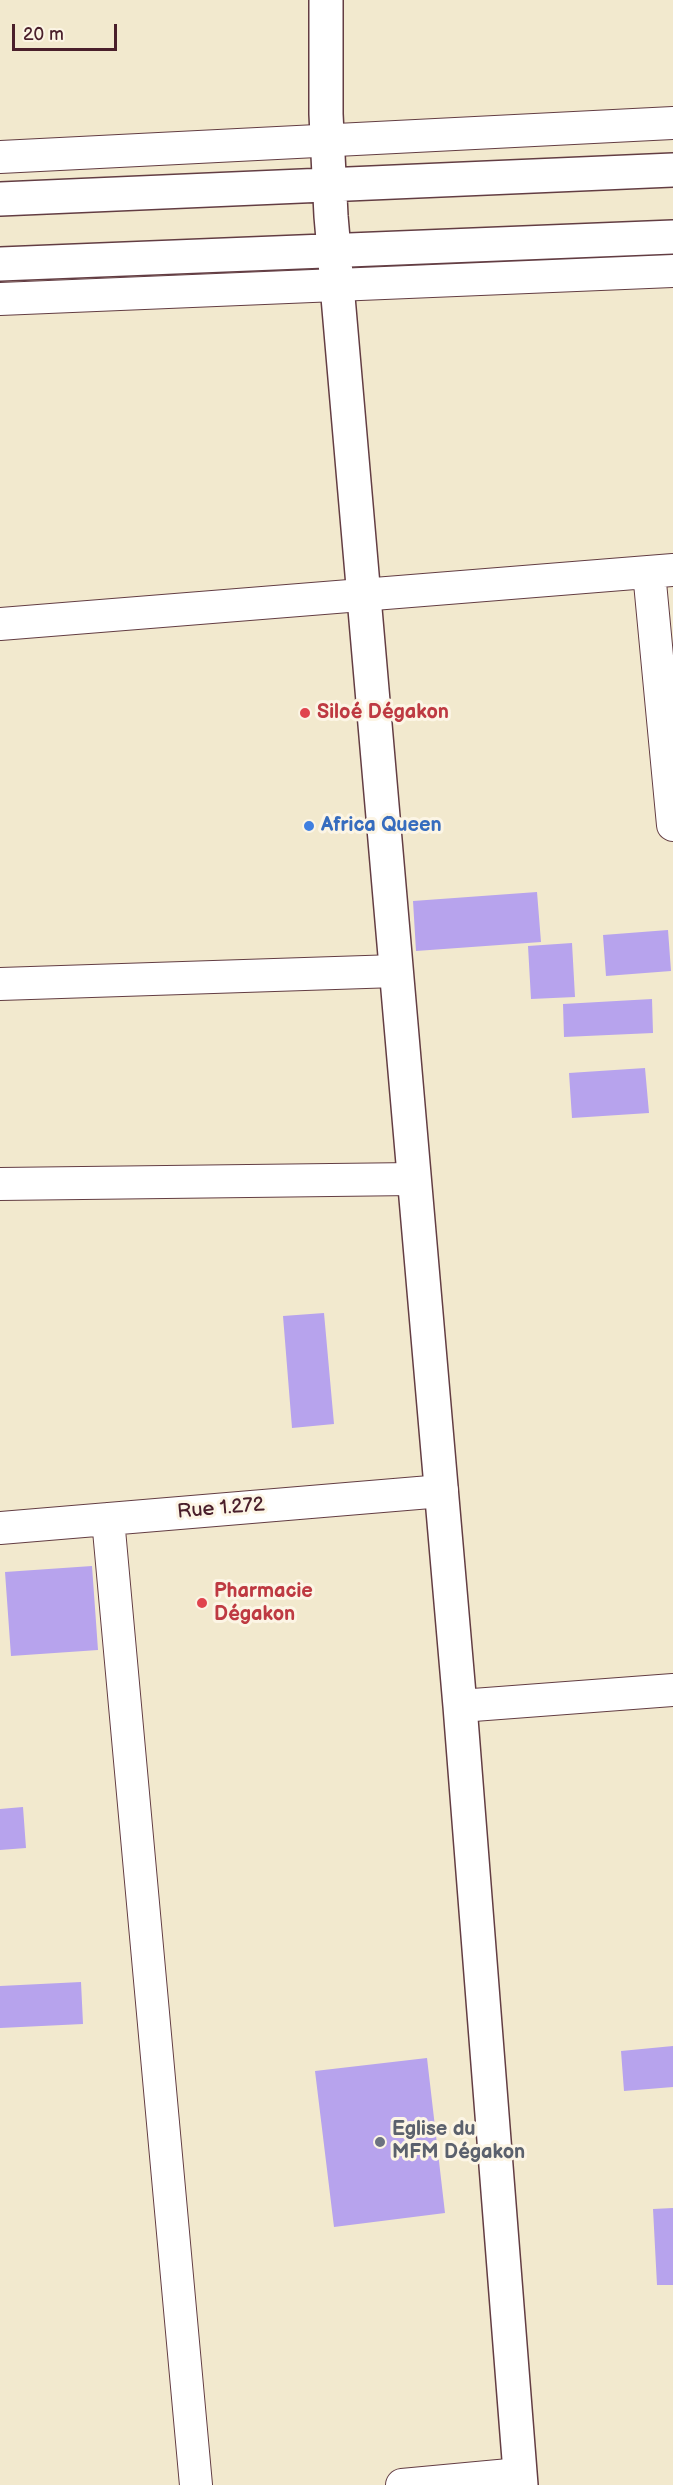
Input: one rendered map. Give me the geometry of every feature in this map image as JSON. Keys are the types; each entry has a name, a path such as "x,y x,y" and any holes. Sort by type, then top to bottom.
{"street":[{"path":"326,0 329,184 334,252 366,596 396,971 442,1491 521,2479 402,2485"},
{"path":"0,157 673,123"},
{"path":"0,199 673,170"},
{"path":"0,264 673,237"},
{"path":"0,299 673,271"},
{"path":"0,624 661,571 673,825"},
{"path":"0,984 396,971"},
{"path":"0,1184 414,1179"},
{"name":"Rue 1.272","path":"0,1528 442,1491"},
{"path":"108,1518 196,2485"},
{"path":"460,1706 673,1690"}],"building":[{"path":"537,892 541,942 416,951 413,901"},
{"path":"668,930 671,971 606,976 603,935"},
{"path":"572,943 575,997 531,999 528,946"},
{"path":"652,999 653,1033 564,1037 563,1004"},
{"path":"645,1068 649,1113 572,1118 569,1073"},
{"path":"324,1313 334,1424 292,1428 283,1316"},
{"path":"92,1566 98,1650 11,1656 5,1572"},
{"path":"23,1807 26,1848 0,1850 0,1809"},
{"path":"81,1982 83,2024 0,2028 0,1986"},
{"path":"673,2046 673,2087 624,2091 621,2051"},
{"name":"Eglise du MFM Dégakon","path":"427,2058 445,2213 334,2227 315,2071"},
{"path":"673,2208 673,2285 657,2285 653,2209"}],"place":[{"name":"Siloé Dégakon","path":"305,713"},
{"name":"Africa Queen","path":"309,826"},
{"name":"Pharmacie Dégakon","path":"202,1603"},
{"name":"Eglise du MFM Dégakon","path":"380,2142"}]}
